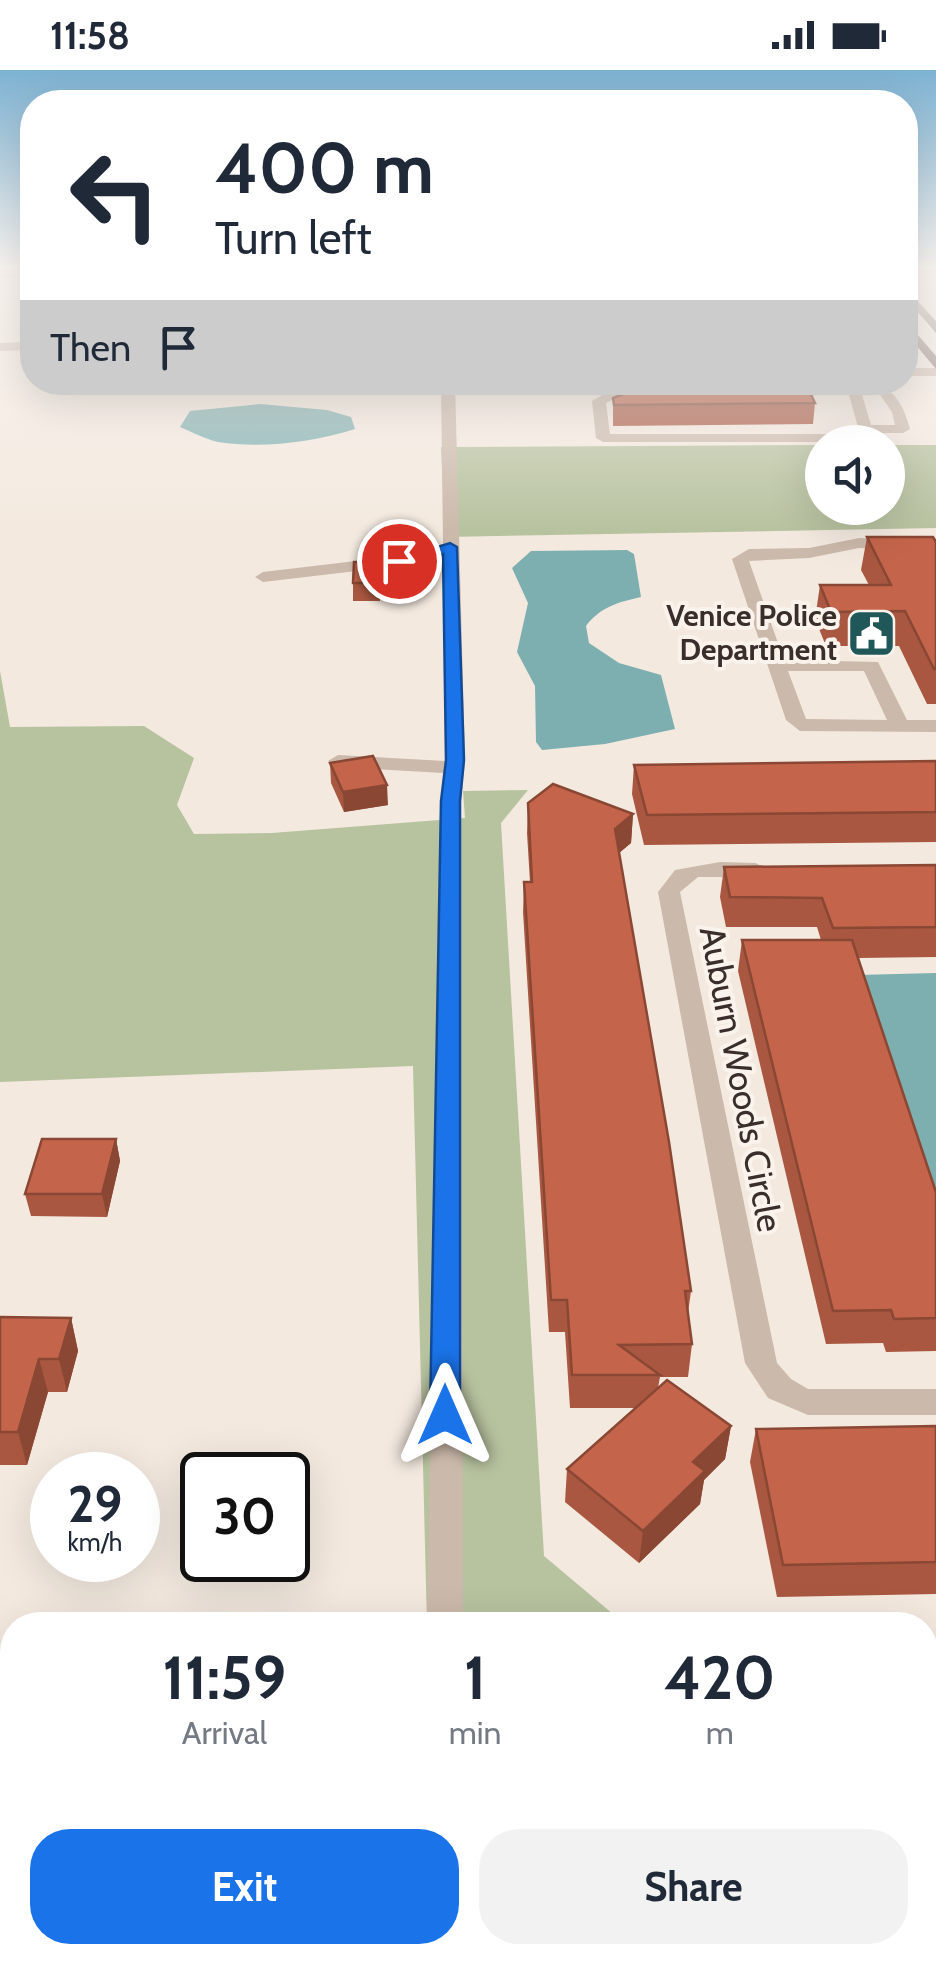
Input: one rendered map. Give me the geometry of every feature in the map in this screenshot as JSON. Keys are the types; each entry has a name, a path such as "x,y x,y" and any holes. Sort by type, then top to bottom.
{"street":[{"path":"445,1612 454,768 448,395"},
{"path":"612,395 598,401 604,438 805,438"},
{"path":"855,395 864,425"},
{"path":"887,395 902,425"},
{"path":"936,546 859,543 809,554 742,555 740,559 800,725 936,726"},
{"path":"263,577 399,561 450,547"},
{"path":"778,665 871,666 900,726"},
{"path":"338,761 454,768"},
{"name":"Auburn Woods Circle","path":"779,870 689,872 675,879 669,892 761,1364 773,1384 793,1398 808,1402 936,1402"}],"green space":[{"path":"805,445 805,525 905,525 905,445 936,445 936,528 445,537 441,447"},
{"path":"0,671 10,727 144,726 194,758 177,805 194,834 272,833 465,818 463,791 528,790 501,823 544,1556 611,1612 427,1612 413,1066 0,1082"}],"water":[{"path":"260,404 327,410 351,417 355,429 305,441 252,445 218,442 180,427 190,411"},
{"path":"627,550 634,554 641,597 597,614 586,626 589,643 619,663 661,675 675,729 605,744 542,750 536,742 535,686 517,652 528,603 512,568 531,551"},
{"path":"936,973 936,1217 857,975"}],"building":[{"path":"811,395 815,403 614,405 613,398"},
{"path":"867,537 933,537 936,542 936,669 905,611 831,612 820,585 891,585"},
{"path":"354,562 379,562 379,583 353,583"},
{"path":"373,756 387,785 343,792 330,763"},
{"path":"936,761 936,812 647,815 634,765"},
{"path":"553,784 633,814 615,829 669,1142 691,1291 685,1291 692,1344 619,1345 660,1375 572,1375 567,1300 551,1300 524,882 532,882 528,803"},
{"path":"936,865 936,927 833,928 822,898 730,897 724,867"},
{"path":"742,940 852,940 936,1192 936,1318 894,1319 891,1310 833,1311"},
{"path":"42,1139 116,1139 102,1194 25,1194"},
{"path":"0,1317 71,1318 59,1359 39,1359 18,1432 0,1432"},
{"path":"667,1380 731,1426 693,1462 705,1471 643,1531 567,1469"},
{"path":"936,1426 936,1562 783,1565 756,1429"}],"place":[{"name":"Venice Police Department","path":"872,633"}],"route":[{"path":"399,561 450,547 455,760 450,801 445,1415"}]}
